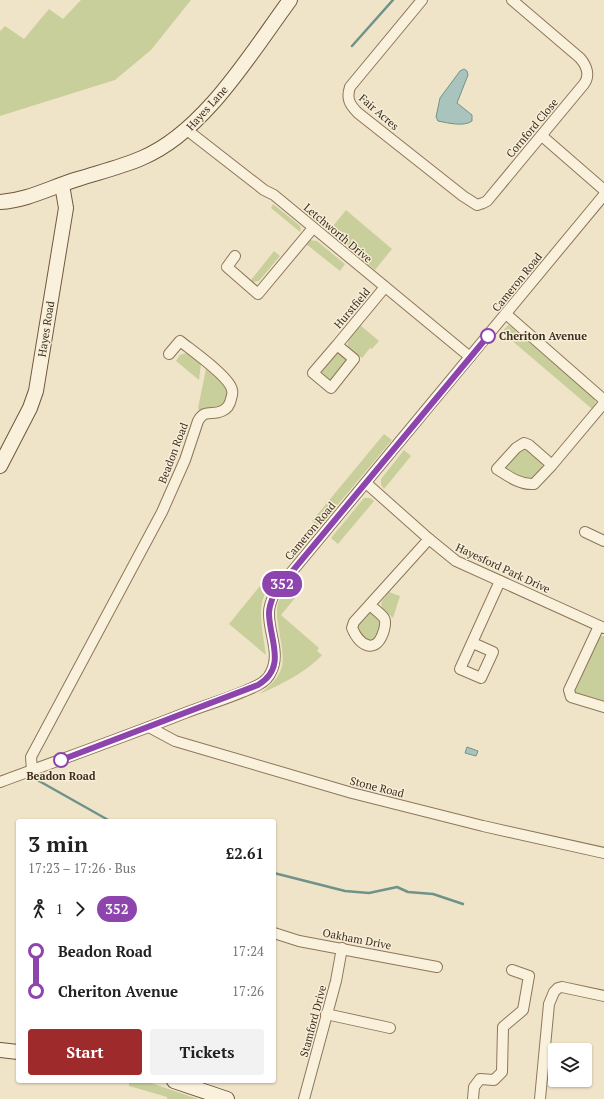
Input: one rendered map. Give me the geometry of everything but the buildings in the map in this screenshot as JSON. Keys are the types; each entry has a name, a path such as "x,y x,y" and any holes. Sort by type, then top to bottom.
{"main road":[{"name":"Hayes Lane","path":"0,202 31,196 79,178 102,172 143,158 167,145 187,130 206,111 235,76 290,0"},
{"name":"Hayes Road","path":"0,466 30,408 36,391 66,208 62,185"},
{"path":"0,1050 16,1052"},
{"path":"180,1083 227,1099"}],"street":[{"name":"Fair Acres","path":"422,0 350,87 348,98 350,104 358,113 463,196 477,205"},
{"name":"Cornford Close","path":"477,205 483,204 487,201 542,136 588,77 586,66 580,58 512,0"},
{"name":"Letchworth Drive","path":"187,130 264,190 274,195 470,357"},
{"path":"542,136 604,190"},
{"name":"Cameron Road","path":"0,782 258,685 267,678 272,672 275,653 269,613 270,602 275,592 604,195"},
{"path":"235,256 226,267 258,294 313,228"},
{"name":"Hurstfield","path":"337,345 385,287"},
{"path":"506,314 604,400"},
{"name":"Beadon Road","path":"32,770 32,757 162,512 185,460 198,421 201,416 206,413 221,412 230,403 232,389 228,382 206,361 180,341 169,354"},
{"path":"552,465 529,445 524,443 516,448 494,473 528,484 534,484 552,465 604,404"},
{"name":"Hayesford Park Drive","path":"366,483 429,540 456,561 601,627"},
{"path":"585,532 604,540"},
{"path":"370,605 429,540"},
{"path":"473,643 500,581"},
{"path":"601,627 569,690 571,697 604,707"},
{"name":"Stone Road","path":"149,727 175,741 352,793 483,826 604,853"},
{"name":"Oakham Drive","path":"276,934 299,940 437,967"},
{"name":"Stamford Drive","path":"304,1099 336,981 342,948"},
{"path":"474,1099 474,1087 480,1079 494,1080 502,1072 503,1026 523,1010 530,976 512,970"},
{"path":"540,1099 548,1009 554,992 558,988 562,987 604,996"},
{"path":"326,1014 390,1028"}],"green space":[{"path":"81,0 191,0 151,50 115,80 0,116 0,31 5,26 24,39 49,9 63,19"},
{"path":"273,204 299,225 301,228 300,232 271,208"},
{"path":"346,210 392,249 375,270 329,231"},
{"path":"310,240 317,241 345,264 340,271 306,244"},
{"path":"274,251 280,256 259,281 253,282 251,280"},
{"path":"360,325 379,341 372,349 370,348 362,358 348,346 348,340"},
{"path":"509,325 594,398 596,403 592,409 502,332"},
{"path":"186,353 201,364 199,380 176,361 180,355"},
{"path":"335,354 345,356 346,362 334,378 328,380 322,375 322,371"},
{"path":"206,369 224,386 228,396 226,401 221,406 210,407 200,412 198,408"},
{"path":"384,434 392,440 319,527 312,521"},
{"path":"523,448 530,451 540,459 543,466 539,475 528,481 507,471 506,467 508,462"},
{"path":"404,450 411,456 384,489 381,485 381,479"},
{"path":"364,498 370,498 374,501 338,544 331,538"},
{"path":"273,570 279,575 266,592 263,599 261,612 266,655 229,624"},
{"path":"291,586 299,593 281,615 319,648 317,651 322,655 309,667 293,678 259,694 276,679 280,671 283,655 277,619 277,608 281,598"},
{"path":"389,592 400,596 393,618 382,608 381,604"},
{"path":"369,613 375,614 381,623 376,640 368,641 358,632 357,626 364,616"},
{"path":"604,636 604,704 577,695 574,691 575,685 598,637"},
{"path":"129,1083 151,1083 198,1099 167,1099 167,1097 129,1086"}],"water":[{"path":"464,69 467,71 468,75 457,103 472,115 472,121 465,124 460,124 438,121 436,117 440,98 460,71"},
{"path":"467,747 478,751 476,756 465,753"}],"waterway":[{"path":"352,46 393,0"},
{"path":"32,777 106,819"},
{"path":"276,874 345,891 369,893 397,887 408,892 433,894 463,904"}],"bus line":[{"name":"352","path":"61,760 263,682 272,672 274,662 275,653 269,613 270,602 275,592 488,336"}],"place":[{"name":"Cheriton Avenue","path":"488,336"},
{"name":"Beadon Road","path":"61,760"}]}
